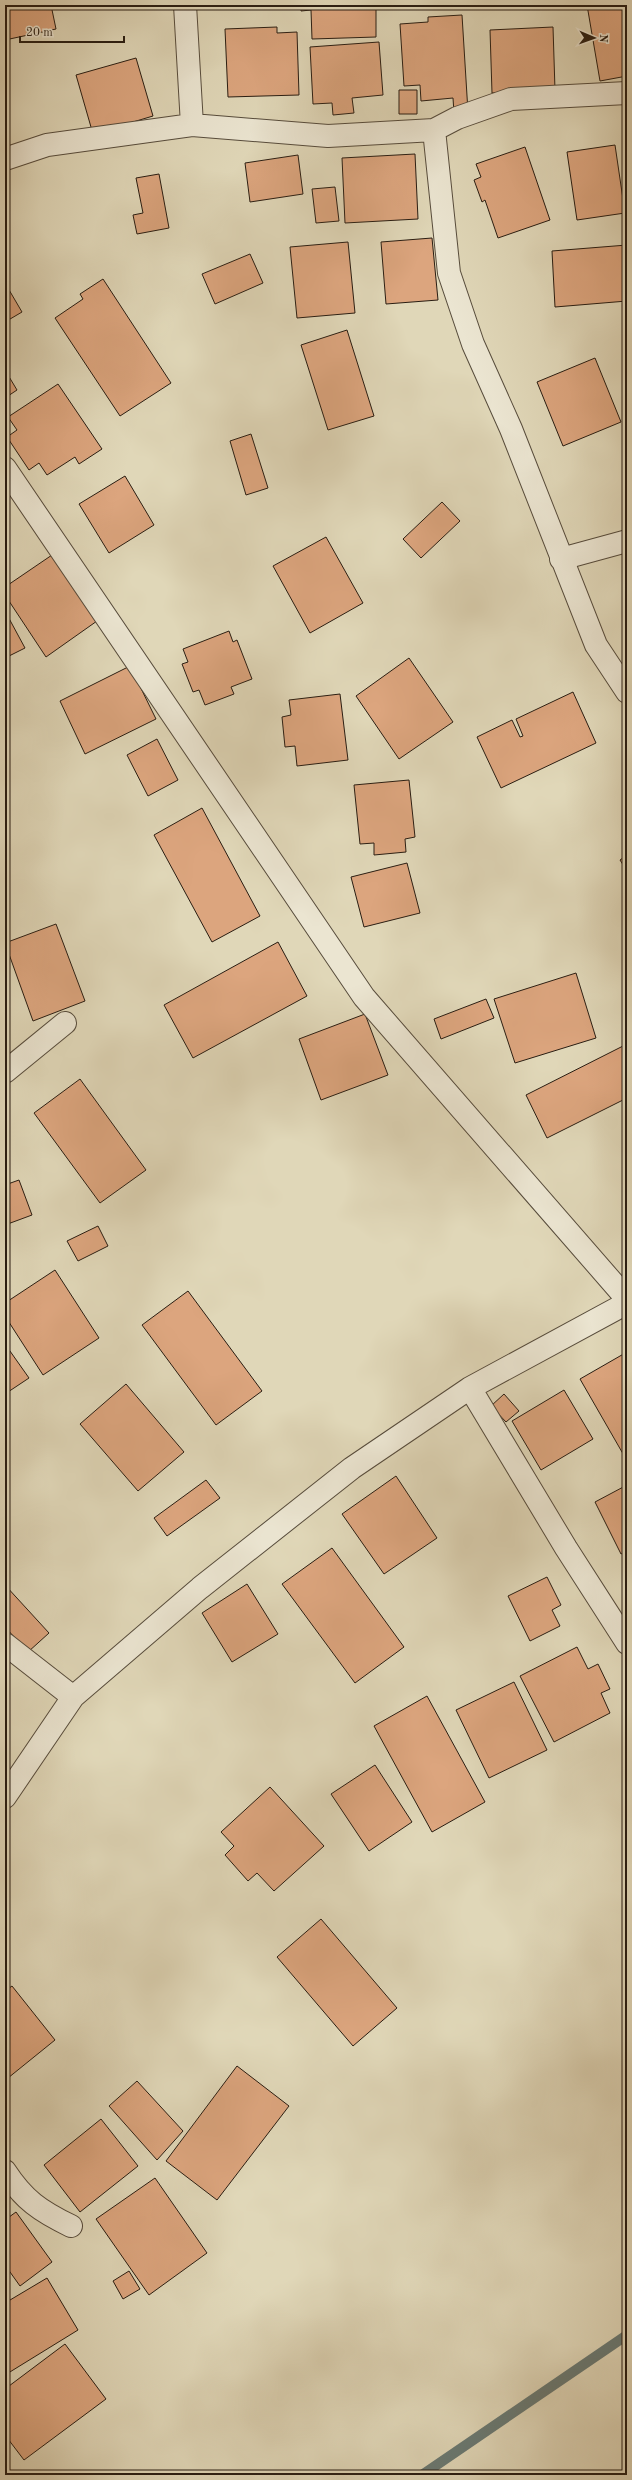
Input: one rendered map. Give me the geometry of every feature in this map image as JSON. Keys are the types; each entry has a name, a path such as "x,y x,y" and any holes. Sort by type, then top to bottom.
{"street":[{"path":"185,5 192,125"},
{"path":"5,159 47,145 192,125 328,136 434,130 458,118 511,99 627,93"},
{"path":"434,130 449,272 473,344 511,429 560,559 596,645 627,692"},
{"path":"5,468 364,997 627,1299"},
{"path":"560,559 627,541"},
{"path":"5,1072 65,1023"},
{"path":"5,1797 73,1697 200,1588 352,1468 470,1388 627,1303"},
{"path":"470,1388 566,1548 627,1643"},
{"path":"5,1644 73,1697"},
{"path":"5,2171 13,2183 41,2212 71,2226"}],"building":[{"path":"5,5 51,5 56,29 5,40"},
{"path":"301,5 376,5 376,37 312,39 311,10 301,11"},
{"path":"587,5 627,5 627,76 600,81"},
{"path":"462,15 468,112 454,113 453,98 421,101 420,85 404,86 400,24 428,22 428,17"},
{"path":"277,27 277,33 297,32 299,95 228,97 225,29"},
{"path":"553,27 555,90 492,93 490,30"},
{"path":"379,42 383,95 352,98 354,113 333,115 332,103 313,104 310,47"},
{"path":"136,58 153,116 93,134 76,75"},
{"path":"399,90 417,90 417,114 399,114"},
{"path":"615,145 625,213 577,220 567,152"},
{"path":"525,147 550,220 498,238 485,200 482,202 474,180 481,177 476,164"},
{"path":"415,154 418,219 345,223 342,158"},
{"path":"298,155 303,194 250,202 245,163"},
{"path":"159,174 169,228 137,234 133,215 143,213 136,178"},
{"path":"335,187 339,221 316,223 312,189"},
{"path":"432,238 438,300 386,304 381,242"},
{"path":"348,242 355,313 297,318 290,247"},
{"path":"627,245 627,301 555,307 552,251"},
{"path":"250,254 263,283 215,304 202,274"},
{"path":"103,279 171,383 120,416 55,318 83,299 80,294"},
{"path":"5,283 22,312 5,322"},
{"path":"347,330 374,416 328,430 301,345"},
{"path":"595,358 621,422 563,446 537,382"},
{"path":"5,370 17,390 5,398"},
{"path":"58,384 102,449 79,464 75,457 47,475 39,463 29,470 7,437 17,430 8,417"},
{"path":"251,434 268,488 246,495 230,441"},
{"path":"125,476 154,525 109,553 79,504"},
{"path":"442,502 460,521 421,558 403,539"},
{"path":"326,537 363,603 310,633 273,566"},
{"path":"52,555 97,621 46,657 5,595 5,587"},
{"path":"5,611 25,648 5,658"},
{"path":"229,631 233,642 237,640 252,679 231,687 234,694 205,705 199,690 193,692 182,664 188,662 183,649"},
{"path":"409,658 453,722 399,759 356,696"},
{"path":"130,666 156,719 85,754 60,701"},
{"path":"573,692 596,743 501,788 477,737 512,720 520,737 523,736 516,719"},
{"path":"340,694 348,760 297,766 295,746 285,747 282,717 291,715 289,700"},
{"path":"157,739 178,780 148,796 127,755"},
{"path":"409,780 415,837 405,839 406,852 374,855 374,843 360,844 354,785"},
{"path":"202,808 260,916 212,942 154,835"},
{"path":"627,855 627,871 620,860"},
{"path":"407,863 420,913 364,927 351,877"},
{"path":"56,924 85,1001 33,1021 5,943"},
{"path":"278,942 307,996 193,1058 164,1005"},
{"path":"576,973 596,1038 515,1063 494,999"},
{"path":"486,999 494,1018 441,1039 434,1019"},
{"path":"365,1014 388,1075 321,1100 299,1039"},
{"path":"627,1044 627,1098 547,1138 526,1095"},
{"path":"80,1079 146,1170 100,1203 34,1113"},
{"path":"19,1180 32,1215 5,1225 5,1185"},
{"path":"98,1226 108,1246 78,1261 67,1241"},
{"path":"55,1270 99,1338 43,1375 5,1316 5,1303"},
{"path":"188,1291 262,1391 216,1425 142,1325"},
{"path":"5,1344 29,1378 5,1394"},
{"path":"627,1352 627,1459 626,1459 580,1379"},
{"path":"126,1384 184,1452 138,1491 80,1424"},
{"path":"564,1390 593,1439 541,1470 512,1421"},
{"path":"504,1394 519,1411 506,1422 491,1406"},
{"path":"396,1476 437,1538 384,1574 342,1514"},
{"path":"206,1480 220,1498 167,1536 154,1518"},
{"path":"627,1485 627,1551 621,1554 595,1502"},
{"path":"332,1548 404,1647 355,1683 282,1584"},
{"path":"547,1577 561,1605 552,1610 560,1626 530,1641 508,1596"},
{"path":"247,1584 278,1634 232,1662 202,1613"},
{"path":"5,1585 49,1633 28,1652 5,1627"},
{"path":"577,1647 588,1669 598,1664 610,1689 601,1693 610,1713 554,1742 520,1676"},
{"path":"514,1682 547,1750 489,1778 456,1710"},
{"path":"427,1696 485,1802 432,1832 374,1726"},
{"path":"375,1765 412,1822 369,1851 331,1794"},
{"path":"270,1787 324,1846 274,1891 257,1873 248,1881 225,1855 234,1846 221,1832"},
{"path":"321,1919 397,2008 353,2046 277,1957"},
{"path":"12,1986 55,2040 8,2078 5,2075 5,1991"},
{"path":"237,2066 289,2106 217,2200 166,2161"},
{"path":"137,2081 183,2131 157,2160 109,2106"},
{"path":"101,2119 138,2166 80,2212 44,2165"},
{"path":"155,2178 207,2253 149,2295 96,2219"},
{"path":"16,2212 52,2262 20,2286 5,2265 5,2220"},
{"path":"129,2271 140,2289 123,2299 113,2281"},
{"path":"47,2278 78,2330 5,2375 5,2303"},
{"path":"65,2344 106,2399 24,2460 5,2435 5,2389"}],"waterway":[{"path":"422,2475 627,2335"}]}
